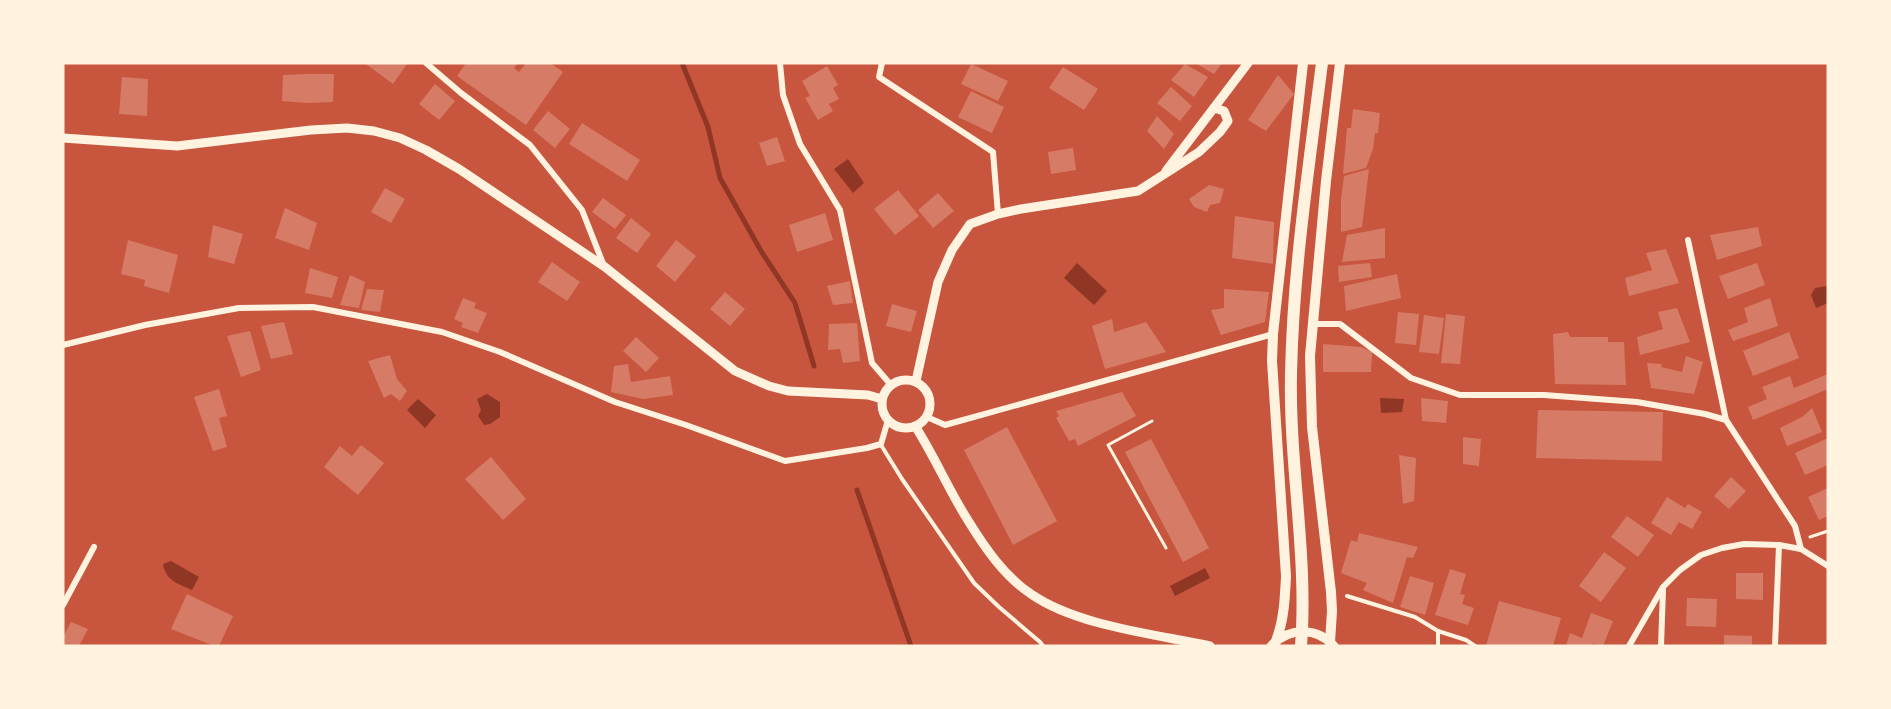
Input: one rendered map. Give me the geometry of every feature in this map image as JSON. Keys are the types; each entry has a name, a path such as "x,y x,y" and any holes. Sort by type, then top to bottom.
{"highway":[{"path":"1301,646 1303,598 1291,413 1291,375 1297,265 1322,63"}],"main road":[{"path":"1274,643 1282,614 1286,576 1272,362 1273,334 1303,63"},
{"path":"1332,644 1331,592 1312,426 1310,356 1326,181 1340,63"}],"street":[{"path":"426,63 436,66 461,93 530,145 582,210 605,267"},
{"path":"780,63 783,95 800,144 840,210 872,363 891,385"},
{"path":"882,63 879,77 993,152 998,214"},
{"path":"1161,178 1248,63"},
{"path":"916,381 938,282 952,250 970,224 1021,209 1138,191 1199,152 1220,132 1228,121 1224,111 1214,108"},
{"path":"63,138 177,146 311,130 347,128 374,131 400,138 459,169 605,267 735,371 769,386 806,393 868,395 882,399"},
{"path":"1688,240 1726,420 1795,526 1801,549"},
{"path":"63,345 145,326 239,309 313,307 442,332 500,352 615,402 687,425 785,461 880,444 888,420"},
{"path":"1314,324 1340,324 1411,378 1460,395 1544,395 1637,402 1726,420"},
{"path":"927,417 945,425 1273,334"},
{"path":"903,380 916,381 928,393 930,409 927,417 915,426 900,427 888,420 884,414 882,399 885,391 891,385 903,380"},
{"path":"915,426 970,524 1007,574 1029,593 1048,605 1074,615 1210,646"},
{"path":"1629,646 1663,587 1680,570 1701,555 1744,544 1779,545 1801,549 1828,566"},
{"path":"1774,646 1779,545"},
{"path":"63,605 94,547"},
{"path":"1661,646 1663,587"},
{"path":"1274,643 1286,634 1309,632 1321,635 1332,644"}],"lane":[{"path":"880,444 974,583 1042,646"},
{"path":"1347,596 1415,617 1438,631 1466,640 1475,646"},
{"path":"1438,631 1438,646"}],"path":[{"path":"1152,421 1108,445 1166,549"},
{"path":"1798,541 1828,531"}],"shaded area":[{"path":"848,159 864,183 853,193 834,169"},
{"path":"1077,263 1107,291 1094,305 1064,278"},
{"path":"1828,286 1828,303 1816,308 1811,295 1815,288"},
{"path":"487,394 500,402 500,417 484,425 478,416 481,410 477,399"},
{"path":"1380,398 1404,399 1402,412 1381,413"},
{"path":"418,399 436,415 425,428 407,410"},
{"path":"171,561 199,577 192,590 173,581 164,570 163,564"},
{"path":"1205,568 1210,578 1175,596 1170,586"}],"building":[{"path":"367,63 405,63 407,64 393,84"},
{"path":"466,63 518,63 514,68 519,72 526,63 550,63 563,72 526,125 457,76"},
{"path":"1195,63 1222,63 1214,74"},
{"path":"971,64 1008,81 998,101 961,84"},
{"path":"1185,64 1208,77 1194,97 1171,80"},
{"path":"827,66 838,85 833,88 839,99 829,104 833,111 818,120 805,98 810,96 802,81"},
{"path":"1063,67 1098,89 1084,110 1049,88"},
{"path":"334,74 333,102 282,101 283,75"},
{"path":"1278,75 1294,94 1266,131 1248,120"},
{"path":"122,77 148,79 147,116 119,114"},
{"path":"435,84 455,101 439,120 419,104"},
{"path":"1171,87 1192,106 1180,121 1157,103"},
{"path":"971,91 1004,107 992,133 958,117"},
{"path":"1353,109 1380,113 1378,133 1375,133 1373,149 1366,168 1343,174 1347,128 1351,128"},
{"path":"548,111 570,129 555,148 533,130"},
{"path":"1157,116 1174,134 1164,149 1147,131"},
{"path":"582,123 640,160 627,181 569,144"},
{"path":"777,137 785,161 767,166 759,143"},
{"path":"1073,148 1076,170 1051,174 1048,152"},
{"path":"1369,169 1362,227 1341,232 1344,176"},
{"path":"1209,185 1224,189 1220,203 1210,205 1207,212 1194,207 1189,199"},
{"path":"385,188 405,199 391,223 371,212"},
{"path":"898,190 919,216 895,235 874,209"},
{"path":"938,193 954,211 933,228 918,210"},
{"path":"603,198 626,215 615,229 592,212"},
{"path":"285,208 317,223 309,250 275,238"},
{"path":"825,213 833,240 797,252 789,225"},
{"path":"1235,216 1274,222 1273,264 1232,258"},
{"path":"631,218 651,234 637,253 616,238"},
{"path":"213,225 243,234 234,264 208,257"},
{"path":"1758,227 1762,246 1717,260 1710,235"},
{"path":"1385,228 1385,258 1342,262 1347,235"},
{"path":"128,240 178,255 169,293 144,286 145,280 121,274"},
{"path":"676,240 696,256 675,282 656,266"},
{"path":"1666,249 1679,283 1629,296 1625,278 1652,270 1646,253"},
{"path":"552,262 580,282 567,301 538,282"},
{"path":"1370,263 1372,277 1339,282 1338,266"},
{"path":"1757,263 1765,285 1728,299 1719,276"},
{"path":"310,268 338,277 332,298 305,293"},
{"path":"1397,274 1401,298 1346,311 1344,286"},
{"path":"350,275 365,282 359,308 340,305"},
{"path":"850,281 853,303 833,305 827,286"},
{"path":"367,289 384,290 380,312 361,310"},
{"path":"1224,289 1269,292 1265,322 1221,335 1211,310 1224,308"},
{"path":"725,292 745,309 730,326 710,309"},
{"path":"463,298 476,303 474,308 487,313 478,333 461,327 463,323 454,319"},
{"path":"1770,298 1778,326 1733,341 1728,330 1748,322 1744,308"},
{"path":"892,304 917,311 911,332 886,326"},
{"path":"1677,308 1690,342 1640,355 1637,337 1663,329 1658,312"},
{"path":"1398,312 1419,314 1416,345 1395,343"},
{"path":"1446,314 1465,316 1460,364 1441,363"},
{"path":"1424,315 1444,318 1439,354 1419,352"},
{"path":"1112,319 1114,332 1146,322 1166,352 1105,369 1092,326"},
{"path":"284,322 293,354 271,359 261,326"},
{"path":"857,323 860,361 843,363 840,349 828,350 829,324"},
{"path":"250,331 261,370 241,377 227,336"},
{"path":"1568,332 1570,337 1608,337 1608,342 1624,342 1626,385 1555,384 1553,334"},
{"path":"1789,332 1799,358 1753,376 1743,351"},
{"path":"636,337 659,358 646,372 623,351"},
{"path":"1323,344 1361,347 1372,352 1371,372 1323,372"},
{"path":"390,355 397,379 407,391 400,401 391,394 384,398 368,361"},
{"path":"1686,356 1703,362 1694,394 1651,388 1647,363 1662,364 1661,367 1682,372"},
{"path":"628,364 631,382 670,376 673,395 643,399 611,392 614,366"},
{"path":"1828,374 1828,389 1753,420 1748,407 1767,399 1762,387 1790,376 1794,388"},
{"path":"219,389 227,416 219,418 227,447 213,451 194,397"},
{"path":"1122,392 1136,416 1078,446 1075,439 1069,441 1056,418 1059,416 1056,411"},
{"path":"1421,398 1448,401 1446,423 1422,421"},
{"path":"1812,408 1822,432 1787,446 1780,428 1802,417"},
{"path":"1538,410 1663,412 1662,461 1536,458"},
{"path":"1007,427 1057,521 1013,545 964,450"},
{"path":"1463,437 1481,439 1479,466 1463,464"},
{"path":"1828,438 1828,465 1805,475 1795,453"},
{"path":"1151,439 1209,548 1183,562 1125,452"},
{"path":"361,445 384,463 358,495 324,467 340,446 352,456"},
{"path":"1399,455 1416,458 1414,501 1403,504"},
{"path":"491,457 526,499 503,520 465,479"},
{"path":"1731,477 1746,491 1729,509 1714,496"},
{"path":"1828,488 1828,516 1819,520 1808,497"},
{"path":"1667,497 1685,508 1688,504 1702,512 1692,529 1679,522 1671,535 1651,523"},
{"path":"1627,516 1654,535 1638,557 1611,537"},
{"path":"1359,533 1418,547 1413,558 1407,557 1393,603 1363,590 1367,583 1341,573 1351,540 1357,542"},
{"path":"1604,552 1626,568 1601,602 1579,586"},
{"path":"1450,569 1466,574 1460,594 1465,595 1462,604 1474,608 1468,625 1435,615"},
{"path":"1736,573 1763,573 1763,600 1736,599"},
{"path":"1410,576 1434,583 1425,615 1400,607"},
{"path":"187,594 233,616 219,646 171,629"},
{"path":"1687,598 1717,599 1716,627 1686,626"},
{"path":"1499,601 1561,618 1553,646 1486,646"},
{"path":"1591,613 1613,621 1603,646 1592,644 1591,646 1566,646 1570,633 1582,638"},
{"path":"71,622 88,629 79,646 63,646 63,637"},
{"path":"1724,635 1752,636 1752,646 1724,646"}],"waterway":[{"path":"682,63 708,127 720,178 761,251 795,303 814,366"},
{"path":"857,490 911,646"}]}
